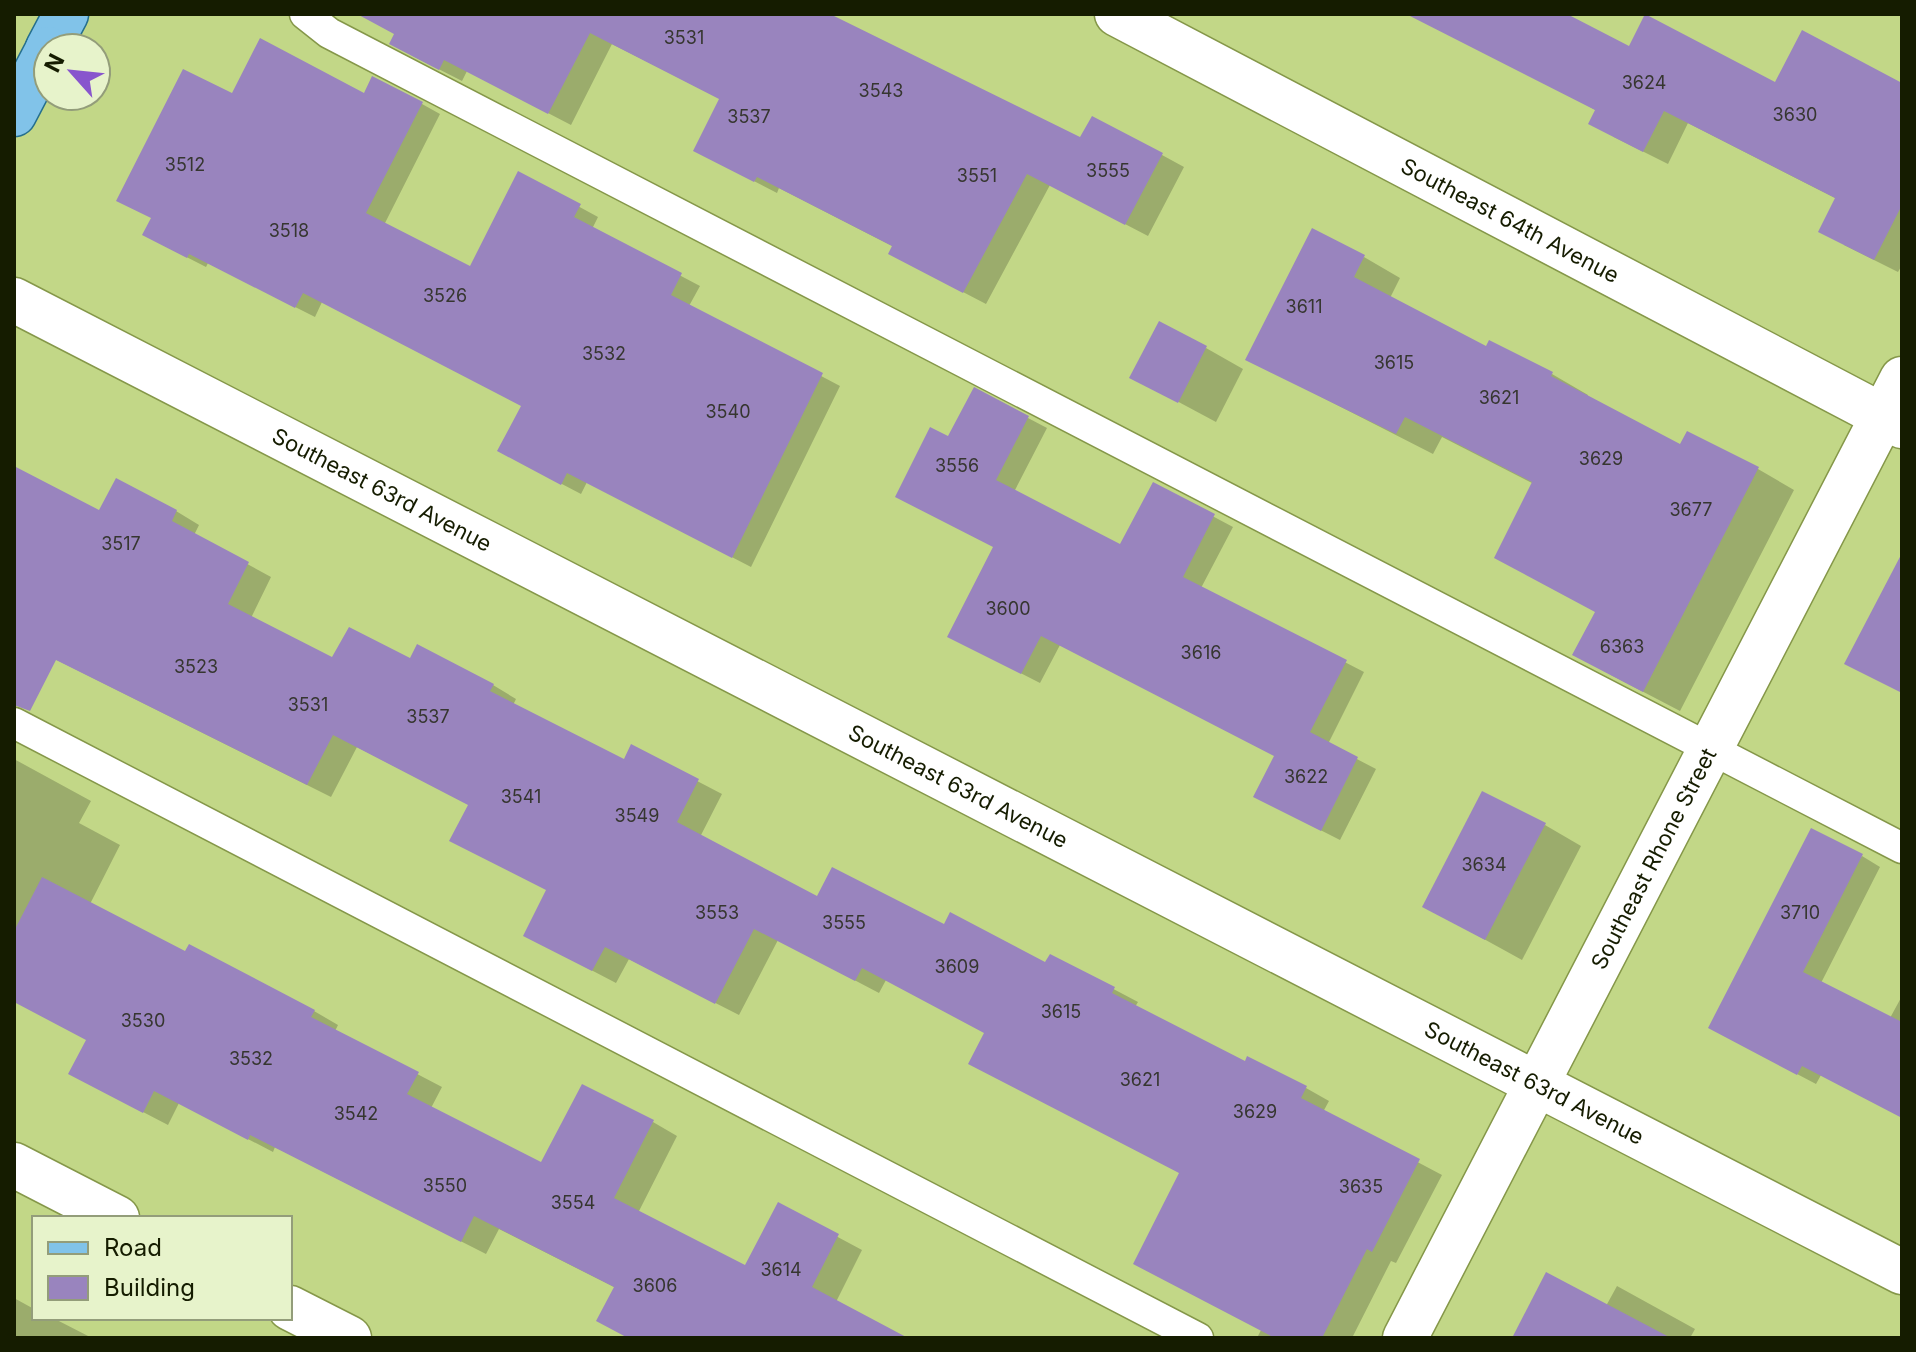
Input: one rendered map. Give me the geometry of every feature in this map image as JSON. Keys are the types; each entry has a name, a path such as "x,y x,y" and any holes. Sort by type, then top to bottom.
{"main road":[{"path":"56,32 66,14"},
{"path":"14,114 32,79"}],"street":[{"name":"Southeast 64th Avenue","path":"1117,14 1896,407"},
{"name":"Southeast 63rd Avenue","path":"14,300 1539,1082 1902,1272"},
{"name":"Southeast Rhone Street","path":"1405,1338 1711,749 1896,407"},
{"path":"14,1165 113,1216"},
{"path":"292,1309 349,1338"}],"lane":[{"path":"305,14 329,33 1902,848"},
{"path":"14,723 1198,1338"}],"building":[{"path":"357,14 830,14 1080,137 1092,116 1163,153 1125,225 1027,174 963,293 888,254 892,246 757,177 754,182 693,151 719,99 590,33 548,114 444,60 439,70 389,44 394,34"},
{"path":"1406,14 1567,14 1629,46 1645,14 1775,82 1802,30 1902,83 1902,205 1874,260 1818,232 1835,198 1664,111 1643,152 1588,124 1595,110"},
{"path":"260,38 364,93 372,76 423,102 366,213 470,266 518,171 581,204 574,217 682,273 671,295 823,373 732,558 567,473 561,485 497,451 521,406 303,293 295,308 189,254 187,258 142,235 151,218 116,201 183,69 232,93"},
{"path":"1312,228 1365,255 1354,277 1486,346 1489,340 1553,372 1551,376 1680,444 1687,431 1759,467 1643,692 1572,655 1595,612 1494,558 1532,482 1405,417 1396,434 1245,360"},
{"path":"1159,321 1207,346 1178,403 1129,378"},
{"path":"974,387 1029,416 996,480 1120,544 1153,482 1215,514 1183,577 1347,660 1310,732 1358,757 1321,831 1253,797 1274,756 1041,636 1021,674 947,637 993,547 895,497 930,427 948,436"},
{"path":"14,466 99,510 116,478 177,510 172,521 249,562 228,604 332,657 349,627 410,658 417,644 494,684 490,691 624,759 631,744 699,779 677,822 817,896 832,867 944,924 950,912 1045,962 1050,954 1115,987 1112,993 1245,1061 1247,1056 1307,1086 1301,1098 1420,1159 1372,1252 1367,1249 1322,1338 1275,1338 1133,1264 1179,1173 968,1064 984,1033 862,968 855,981 754,929 715,1004 605,947 592,971 523,936 546,890 449,841 468,805 333,735 307,785 56,660 30,711 14,705"},
{"path":"1902,553 1902,693 1844,664"},
{"path":"1482,791 1546,823 1485,940 1422,907"},
{"path":"1811,828 1863,854 1803,972 1902,1022 1902,1118 1802,1066 1797,1075 1708,1028"},
{"path":"42,877 185,951 189,944 315,1010 311,1017 419,1072 407,1094 541,1162 582,1084 654,1120 614,1198 745,1265 778,1202 839,1234 812,1287 908,1338 628,1338 596,1321 614,1287 474,1216 461,1242 250,1135 248,1140 154,1091 143,1113 68,1074 86,1040 14,1002 14,931"},
{"path":"1546,1272 1671,1338 1512,1338"}]}
